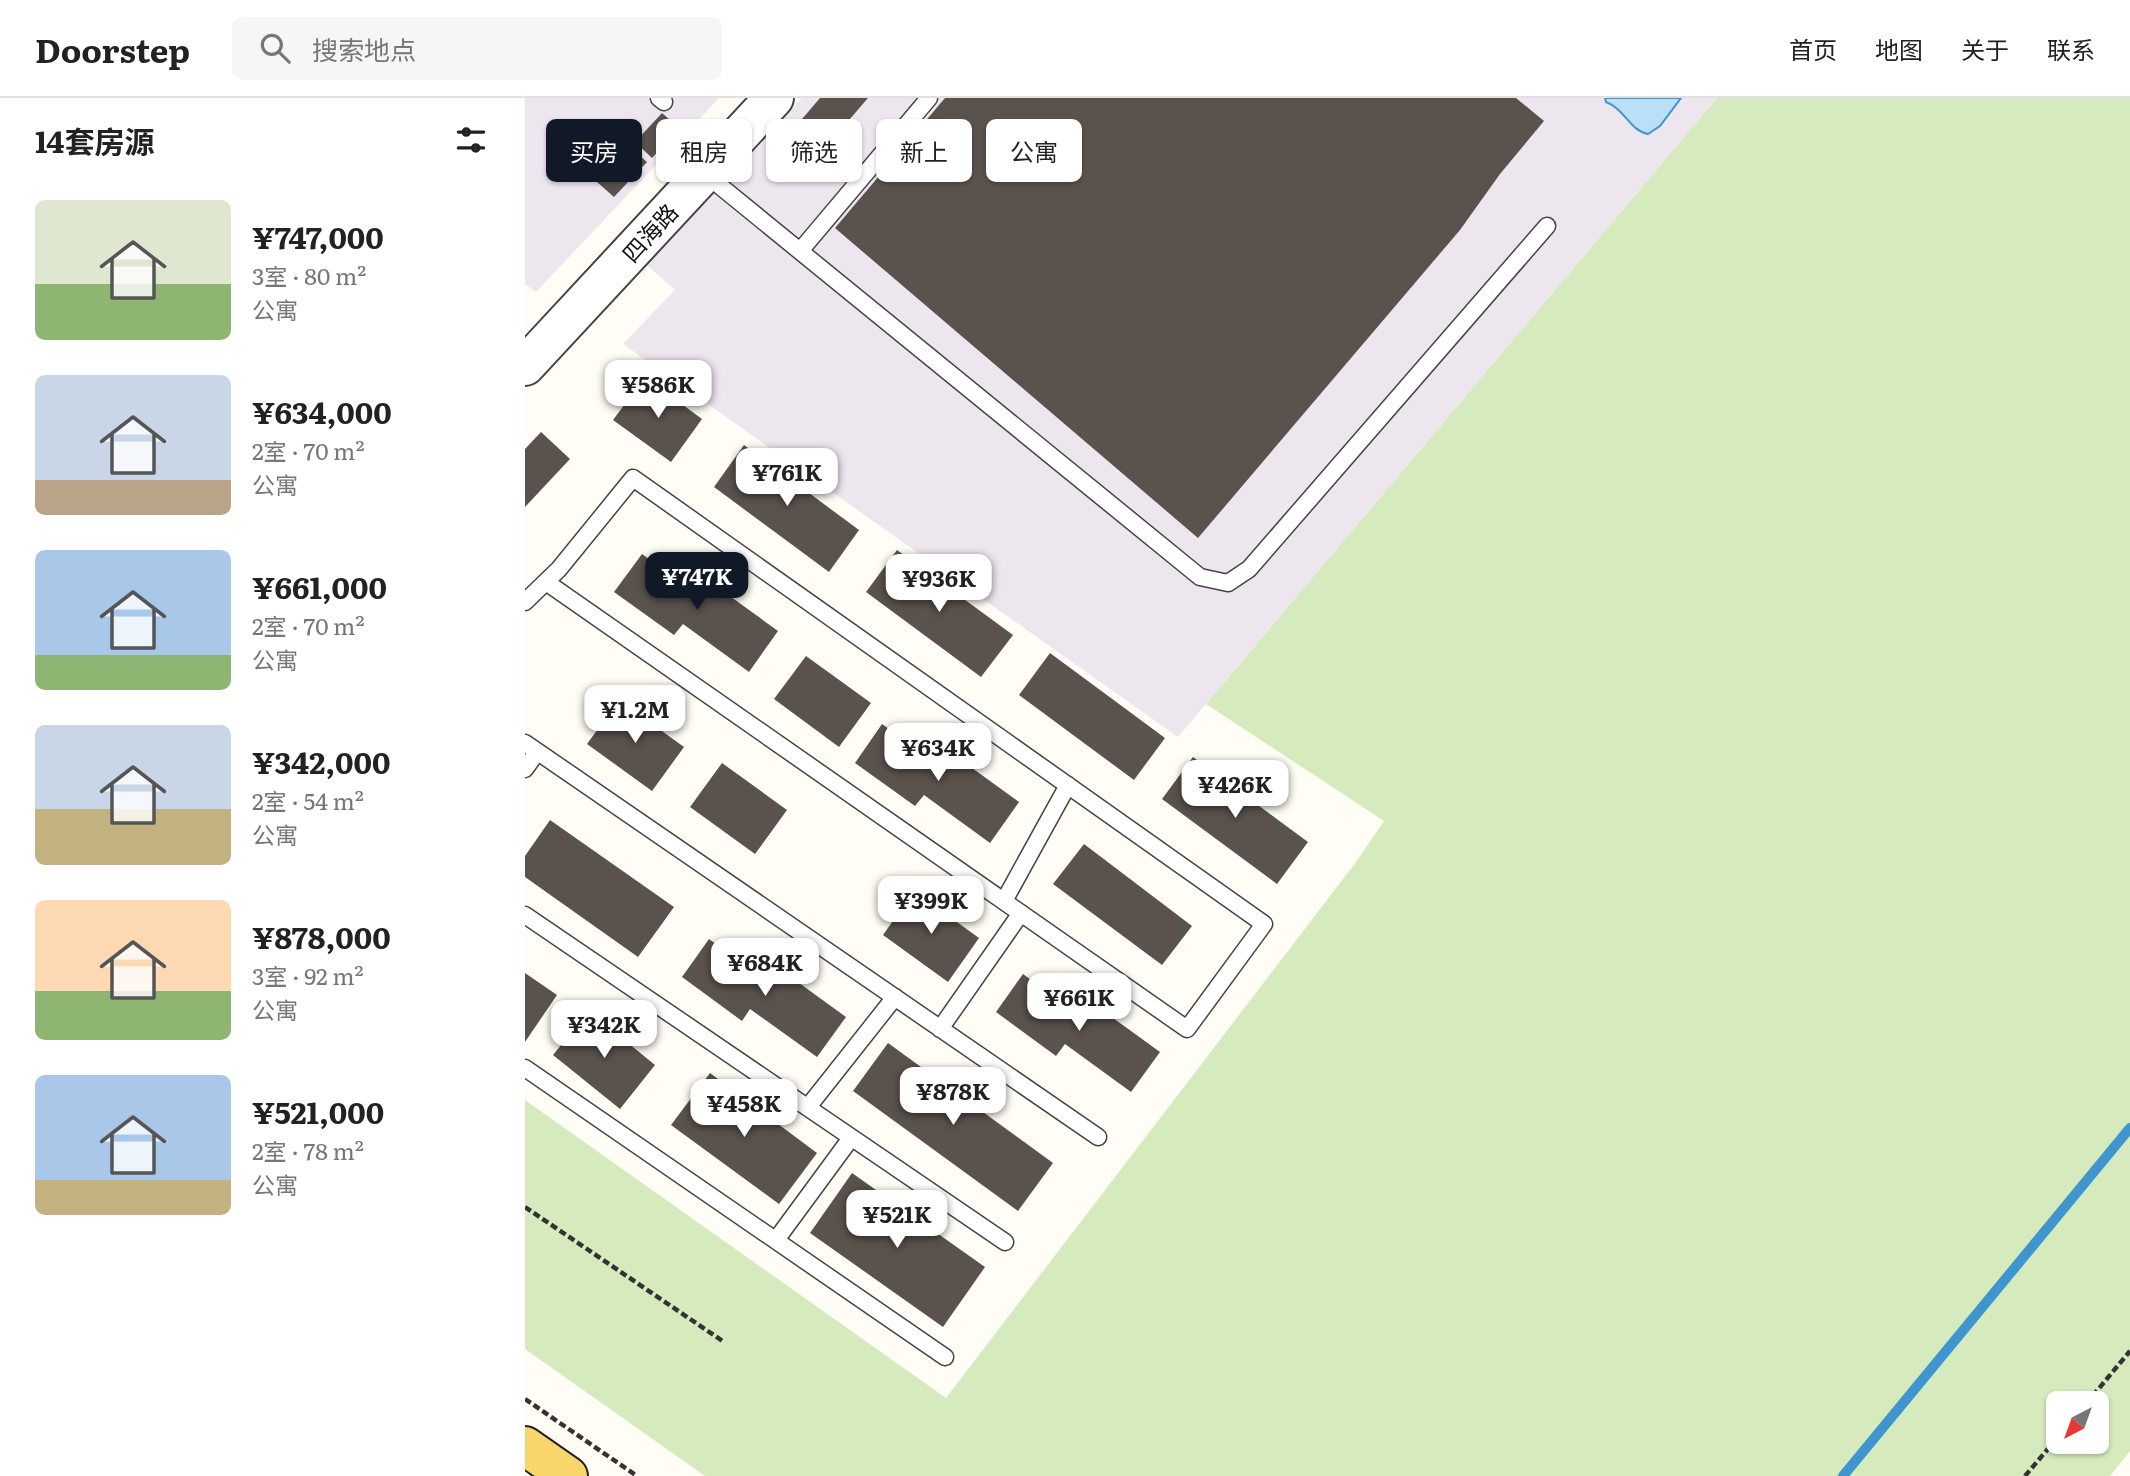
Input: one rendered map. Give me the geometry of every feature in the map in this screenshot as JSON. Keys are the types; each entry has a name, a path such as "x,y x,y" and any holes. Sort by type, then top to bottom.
{"main road":[{"path":"525,1446 568,1476"}],"street":[{"name":"四海路","path":"752,122 774,98"},
{"name":"四海路","path":"525,366 696,182"}],"lane":[{"path":"800,251 929,98"},
{"path":"715,182 1200,577 1228,583 1249,569 1547,226"},
{"path":"525,602 546,582 633,478 1264,924 1187,1029 546,582"},
{"path":"525,769 531,748 1098,1137"},
{"path":"1004,901 1068,785"},
{"path":"940,1029 1021,913"},
{"path":"525,915 1005,1242"},
{"path":"808,1107 895,997"},
{"path":"525,1068 945,1357"},
{"path":"776,1240 851,1138"}],"path":[{"path":"525,1207 724,1342"},
{"path":"2097,1391 2130,1352"},
{"path":"525,1399 637,1476"},
{"path":"2025,1476 2046,1451"}],"shaded area":[{"path":"525,98 719,98 699,119 656,119 656,165 642,180 642,119 546,119 546,182 640,182 536,292 525,284"},
{"path":"802,98 1717,98 1178,737 623,344 675,290 647,265 724,182 752,182 752,152 766,137 766,182 862,182 862,119 783,119"}],"green space":[{"path":"1717,98 2130,98 2130,1451 2110,1476 705,1476 525,1349 525,1100 946,1398 1356,862 1384,821 1206,704"}],"water":[{"path":"1605,98 1681,98 1660,126 1648,134 1637,129 1613,105 1606,102"}],"building":[{"path":"820,98 868,98 850,119 802,119"},
{"path":"945,98 1516,98 1544,121 1500,174 1460,230 1198,538 835,228 876,180 876,182 972,182 972,119 927,119"},
{"path":"662,113 669,119 656,119"},
{"path":"656,119 656,154 652,158 642,149 642,134"},
{"path":"597,182 628,182 614,197"},
{"path":"645,377 702,419 671,462 613,420"},
{"path":"541,432 570,459 525,507 525,449"},
{"path":"744,445 859,530 829,572 714,487"},
{"path":"897,550 1013,635 981,677 866,592"},
{"path":"642,554 699,595 709,581 778,631 749,672 683,624 674,635 614,592"},
{"path":"1050,653 1165,738 1134,780 1019,695"},
{"path":"806,656 871,703 839,747 774,699"},
{"path":"619,700 684,747 652,791 587,744"},
{"path":"882,724 940,766 950,752 1019,802 990,843 924,795 915,806 855,763"},
{"path":"1193,757 1308,842 1277,884 1162,799"},
{"path":"722,763 787,810 755,854 690,807"},
{"path":"550,820 674,907 638,957 525,877 525,856"},
{"path":"1084,844 1192,926 1162,965 1053,884"},
{"path":"914,891 979,938 948,982 883,935"},
{"path":"709,939 767,981 777,967 846,1017 817,1057 750,1009 742,1021 682,977"},
{"path":"525,973 557,995 525,1042"},
{"path":"1023,974 1081,1016 1091,1002 1160,1052 1131,1092 1065,1044 1056,1056 996,1012"},
{"path":"589,1011 655,1065 620,1109 553,1055"},
{"path":"888,1043 1053,1163 1018,1211 853,1091"},
{"path":"710,1073 817,1153 779,1204 671,1125"},
{"path":"852,1173 985,1267 943,1327 810,1233"}],"waterway":[{"path":"1843,1476 2130,1128"}]}
